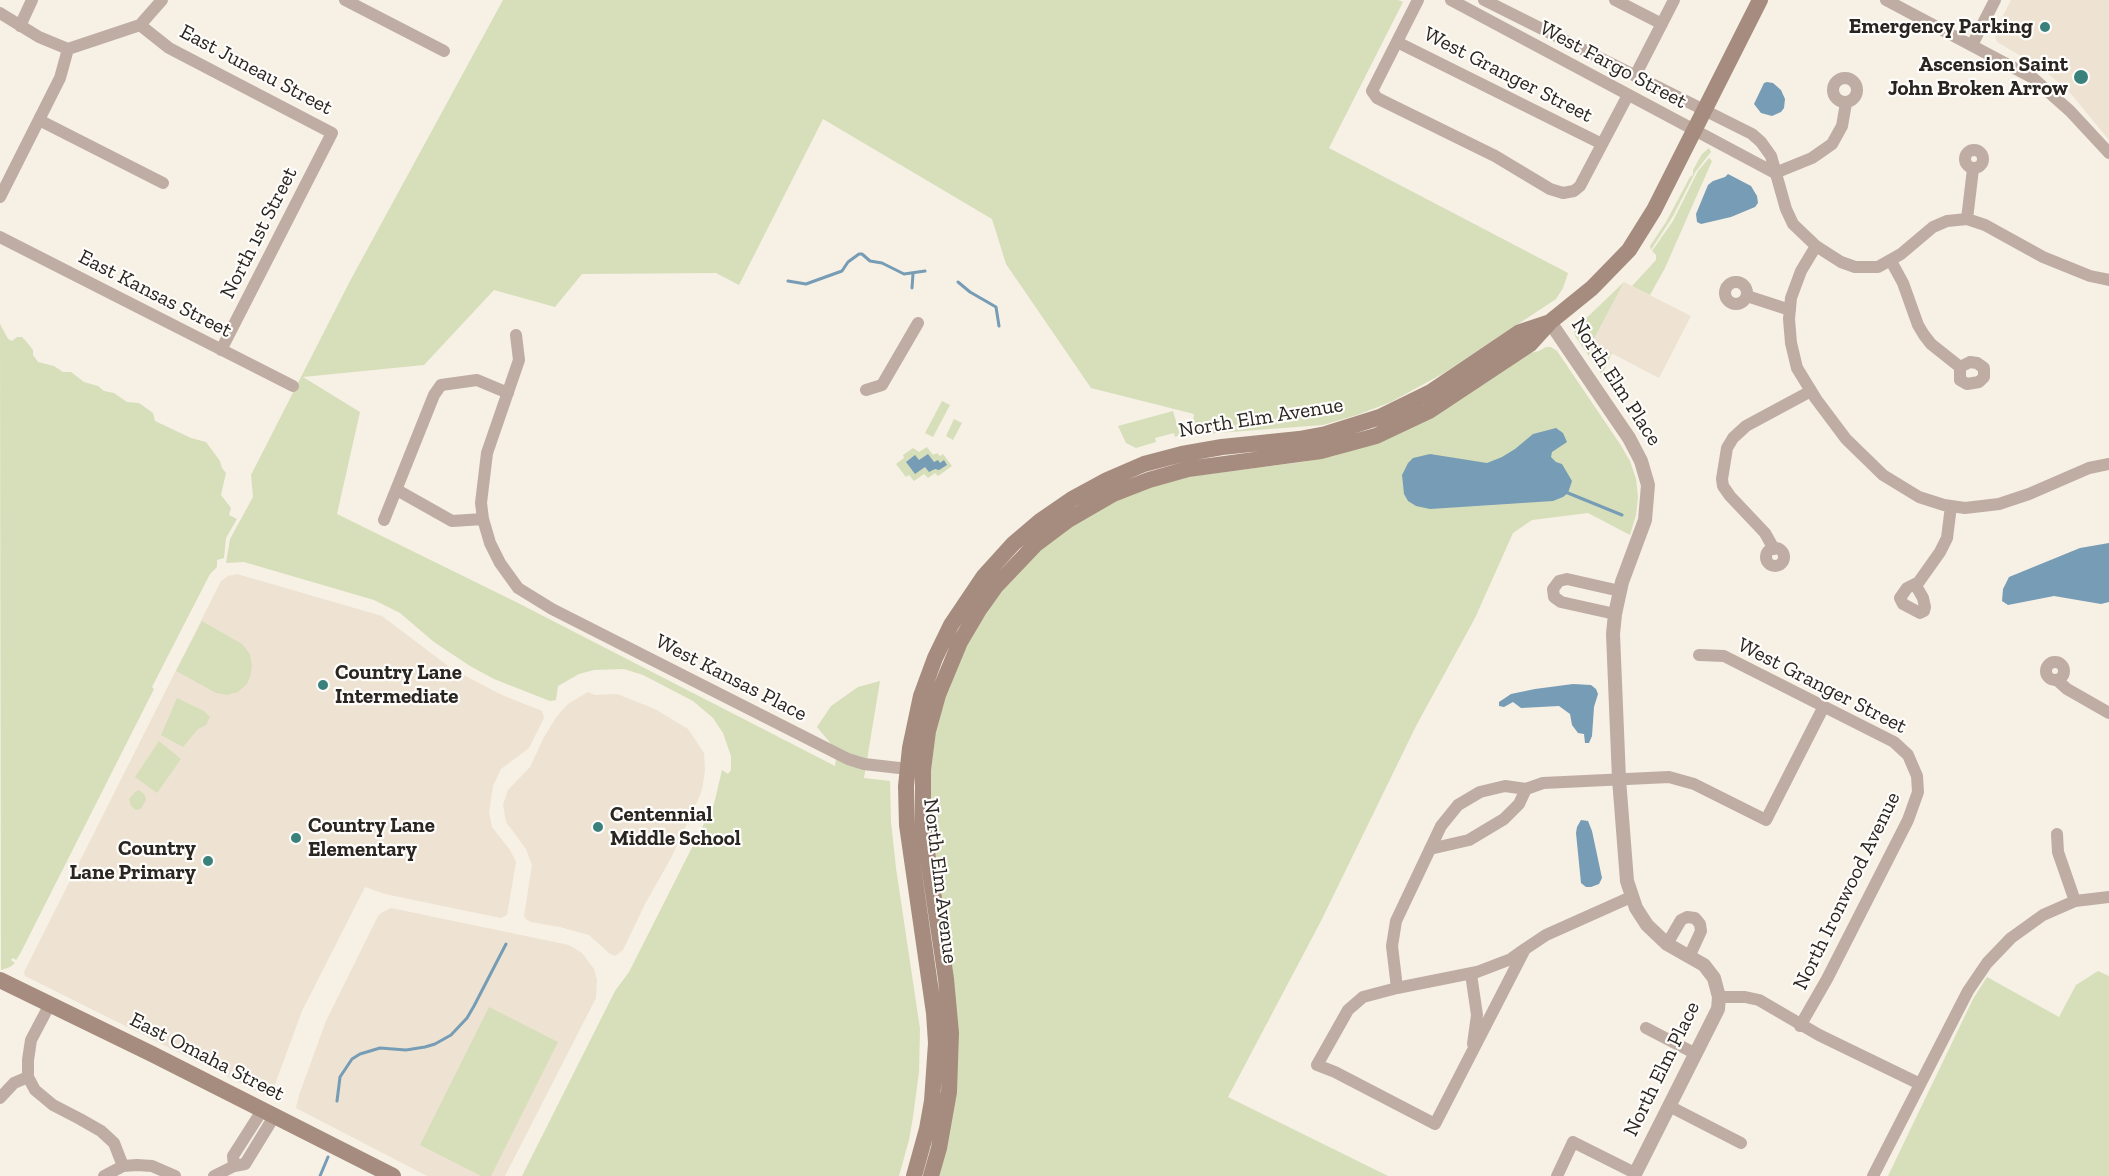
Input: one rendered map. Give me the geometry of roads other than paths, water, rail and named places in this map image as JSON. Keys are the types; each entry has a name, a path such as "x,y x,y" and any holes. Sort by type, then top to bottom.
{"main road":[{"name":"North Elm Place","path":"1550,322 1592,288 1629,250 1654,210 1760,0"},
{"name":"North Elm Avenue","path":"914,1176 921,1157 930,1110 936,1043 932,992 909,843 907,807 915,769 916,714 935,658 951,625 990,581 1013,544 1055,510 1088,489 1126,479 1182,454 1222,447 1299,440 1362,423 1406,406 1431,392 1520,332 1550,322"},
{"name":"North Elm Avenue","path":"915,769 947,989 951,1033 947,1101 931,1176"},
{"name":"East Omaha Street","path":"0,980 269,1112 393,1176"}],"street":[{"path":"20,26 32,0"},
{"path":"0,13 20,26 68,49 140,24 162,0"},
{"path":"345,0 444,51"},
{"path":"1418,0 1372,91 1377,98 1495,156 1550,189 1563,194 1574,191 1580,186 1628,95"},
{"name":"West Fargo Street","path":"1451,0 1775,173"},
{"name":"West Fargo Street","path":"1484,0 1740,127 1761,142 1772,156 1786,209 1793,224 1816,246 1841,262 1855,267 1878,267 1891,261"},
{"path":"1615,0 1662,24"},
{"path":"1635,76 1674,0"},
{"path":"1886,0 2033,78 2070,111 2109,153"},
{"path":"1972,45 1995,0"},
{"name":"East Juneau Street","path":"140,24 169,48 332,133"},
{"name":"West Granger Street","path":"1397,42 1602,144"},
{"path":"0,197 60,78 68,49"},
{"path":"1775,173 1812,158 1832,144 1842,126 1846,103"},
{"path":"39,120 163,183"},
{"name":"North 1st Street","path":"222,350 332,133"},
{"path":"1967,219 1973,169"},
{"path":"1960,367 1931,344 1924,335 1891,261 1934,226 1947,221 1967,219 1985,225 2043,257 2090,276 2109,280"},
{"name":"East Kansas Street","path":"0,237 293,386"},
{"path":"1816,246 1801,271 1791,298 1791,343 1797,368 1846,439 1883,475 1919,497 1965,508 1999,504 2029,494 2089,468 2109,464"},
{"path":"1747,296 1790,310"},
{"name":"North Elm Place","path":"1550,322 1629,438 1645,473 1648,494 1645,520 1620,591 1615,614 1613,658 1624,860 1631,897 1647,925 1667,944 1699,960 1710,972 1717,985 1719,997 1718,1009 1634,1174"},
{"path":"866,390 882,385 918,323"},
{"path":"397,490 452,521 483,519 481,503 487,453 519,360 516,335"},
{"path":"384,520 434,395 441,385 477,380 508,393"},
{"path":"1774,549 1765,533 1723,486 1727,448 1733,438 1745,427 1811,391"},
{"path":"1915,584 1930,568 1947,538 1952,506"},
{"name":"West Kansas Place","path":"483,519 490,543 500,563 518,588 543,604 848,759 864,764 915,769"},
{"path":"1615,614 1561,602 1554,597 1553,589 1559,581 1567,579 1620,591"},
{"name":"West Granger Street","path":"1699,655 1724,656 1894,742 1908,755 1916,770"},
{"path":"2057,680 2067,689 2109,712"},
{"path":"1396,988 1392,946 1396,921 1441,826 1458,805 1480,792 1505,786 1526,789 1543,783 1678,778 1766,820 1824,706"},
{"name":"North Ironwood Avenue","path":"1800,1026 1827,980 1908,820 1918,792 1916,770"},
{"path":"1430,849 1469,840 1504,819 1519,804 1526,789"},
{"path":"2057,834 2058,852 2075,901"},
{"path":"1525,949 1435,1124 1317,1065 1353,1004 1373,993 1471,974 1511,959 1525,949 1546,935 1631,897"},
{"path":"1873,1176 1968,991 1987,963 2002,946 2043,915 2075,901 2109,897"},
{"path":"1667,944 1681,920 1687,916 1695,918 1701,927 1689,955"},
{"path":"1470,1057 1477,1015 1471,974"},
{"path":"1719,997 1745,997 1759,1000 1800,1026 1920,1084"},
{"path":"50,1004 32,1040 27,1060 28,1077 35,1090 52,1105 90,1125 114,1143 123,1166"},
{"path":"1646,1028 1696,1054"},
{"path":"0,1098 14,1083 28,1077"},
{"path":"1669,1106 1741,1143"},
{"path":"234,1166 232,1156 269,1112"},
{"path":"214,1176 234,1166 245,1164 253,1151 269,1112"},
{"path":"1557,1176 1573,1142 1634,1174"},
{"path":"241,1144 253,1151"},
{"path":"104,1176 123,1166 152,1166 175,1176"}],"water":[{"path":"1764,83 1773,83 1781,90 1785,99 1781,112 1772,116 1761,113 1754,104"},
{"path":"1728,174 1751,186 1758,203 1755,207 1731,217 1701,224 1697,222 1696,214 1708,185"},
{"path":"1556,428 1563,433 1567,442 1552,452 1551,457 1562,464 1572,481 1568,493 1563,497 1553,501 1430,509 1416,506 1408,501 1404,494 1402,475 1413,458 1430,454 1487,463 1515,449 1533,434"},
{"path":"928,454 934,462 938,460 940,463 944,460 947,465 929,472 925,467 915,474 906,462 915,455 919,460"},
{"path":"2109,543 2109,602 2101,604 2054,596 2008,605 2002,601 2003,589 2009,577 2080,548"},
{"path":"1573,684 1591,685 1598,694 1589,743 1585,743 1584,734 1578,733 1572,725 1570,714 1559,706 1521,708 1513,702 1504,707 1499,706 1499,702 1511,694"},
{"path":"1581,820 1588,821 1592,831 1602,878 1599,884 1591,887 1586,887 1581,883 1576,833"}],"waterway":[{"path":"788,281 806,284 842,271 848,262 859,254 870,261 882,263 904,274 925,271"},
{"path":"912,288 913,274"},
{"path":"958,282 996,307 999,326"},
{"path":"1568,493 1622,515"},
{"path":"337,1101 340,1077 352,1059 360,1054 380,1048 406,1050 425,1047 451,1035 467,1018 506,944"},
{"path":"320,1176 328,1157"}],"place":[{"name":"Emergency Parking","path":"2045,27"},
{"name":"Ascension Saint John Broken Arrow","path":"2081,77"},
{"name":"Country Lane Intermediate","path":"323,685"},
{"name":"Centennial Middle School","path":"598,827"},
{"name":"Country Lane Elementary","path":"296,838"},
{"name":"Country Lane Primary","path":"208,861"}]}
